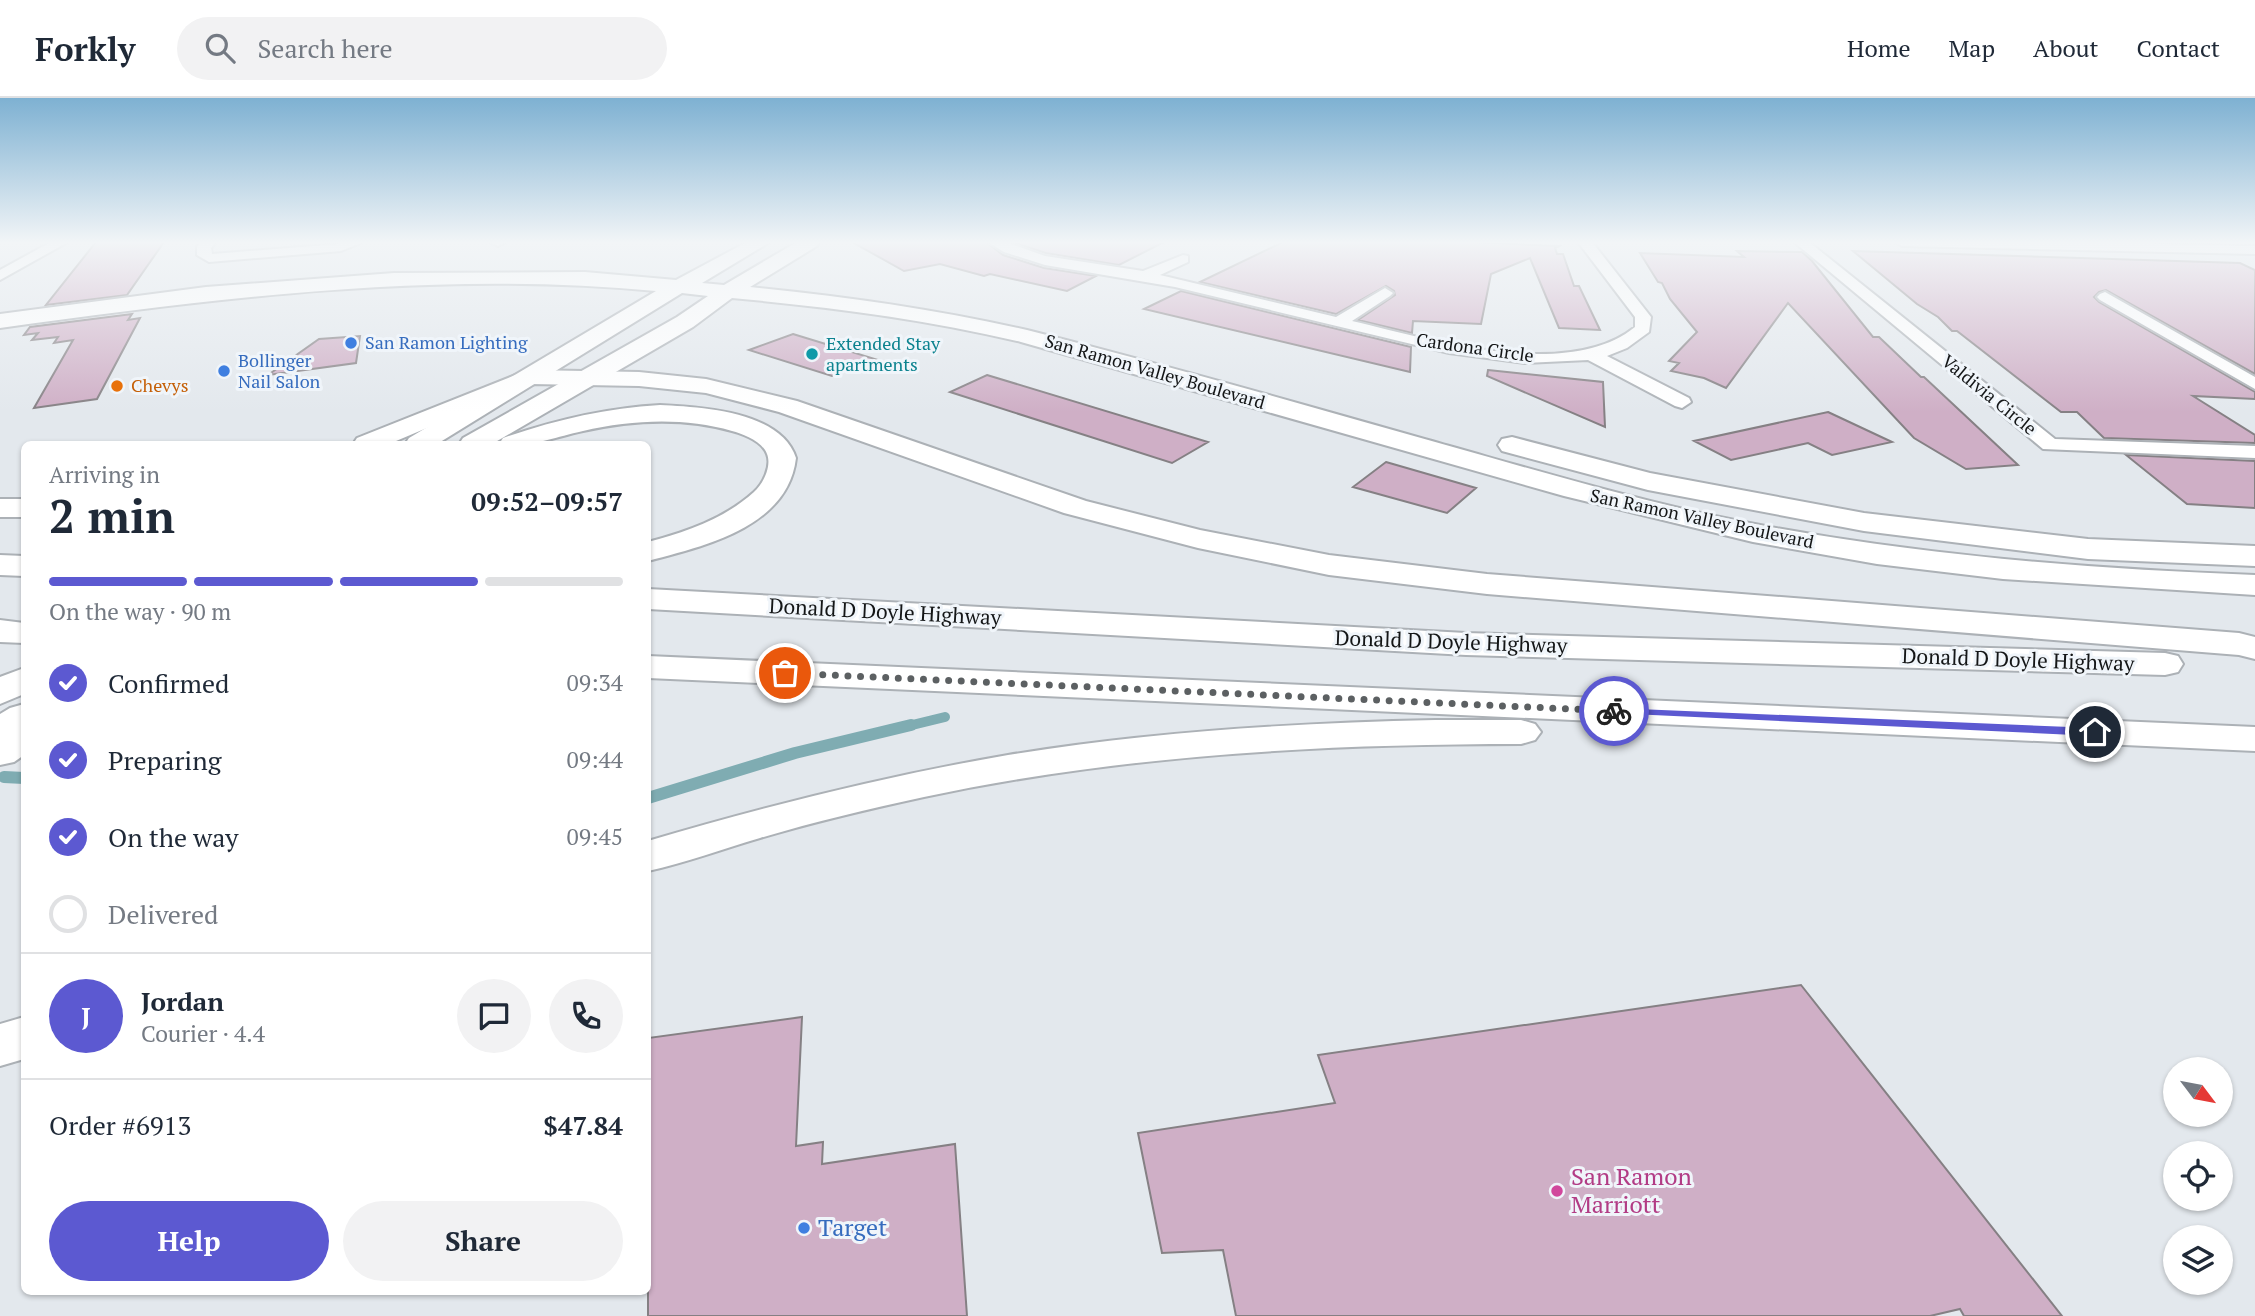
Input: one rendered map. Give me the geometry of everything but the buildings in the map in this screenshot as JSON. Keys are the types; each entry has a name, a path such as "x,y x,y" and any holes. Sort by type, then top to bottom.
{"main road":[{"name":"San Ramon Valley Boulevard","path":"0,306 59,299"},
{"name":"San Ramon Valley Boulevard","path":"0,321 163,299"},
{"path":"424,441 658,299"},
{"path":"478,441 685,322 717,299"},
{"name":"San Ramon Valley Boulevard","path":"807,299 951,318 1604,498 1755,534 1894,557 2014,570 2255,585"},
{"name":"San Ramon Valley Boulevard","path":"931,299 1009,313 1648,481 1864,522 2088,550 2255,556"},
{"path":"685,322 754,304 820,300"},
{"path":"373,441 528,377 590,377 706,386 752,395 788,406 1075,507 1198,539 1329,565 1487,584 2239,644 2255,648"},
{"path":"522,441 569,426 614,417 651,414 723,420 750,428 770,439 781,453 783,470 774,490 750,511 719,528 677,544 651,550"},
{"path":"0,508 21,508"},
{"path":"0,565 21,566"},
{"name":"Donald D Doyle Highway","path":"651,599 1466,644 2255,667"},
{"path":"0,631 21,633"},
{"path":"0,654 21,655"},
{"path":"651,667 2255,739"},
{"path":"0,693 21,681"},
{"path":"0,732 21,718"},
{"path":"651,855 855,799 1038,764 1151,747 1360,733 1676,734 1774,718"},
{"path":"0,754 21,740"},
{"path":"0,1045 21,1039"}],"street":[{"name":"Cardona Circle","path":"1238,299 1337,323 1487,354 1542,358 1592,355 1627,344 1643,329 1643,317 1629,299"},
{"path":"1337,323 1376,299"},
{"name":"Valdivia Circle","path":"1871,299 2050,445 2255,452"},
{"path":"2108,299 2255,384"},
{"path":"1592,355 1682,402"}],"waterway":[{"path":"904,727 945,717"},
{"path":"651,797 795,753 911,725"},
{"path":"4,777 21,778"}],"way so far":[{"path":"785,673 1614,711"}],"place":[{"name":"San Ramon Lighting","path":"351,343"},
{"name":"Extended Stay apartments","path":"812,354"},
{"name":"Bollinger Nail Salon","path":"224,371"},
{"name":"Chevys","path":"117,386"},
{"name":"San Ramon Marriott","path":"1557,1191"},
{"name":"Target","path":"804,1228"}],"route":[{"path":"1614,711 2095,732"}]}
